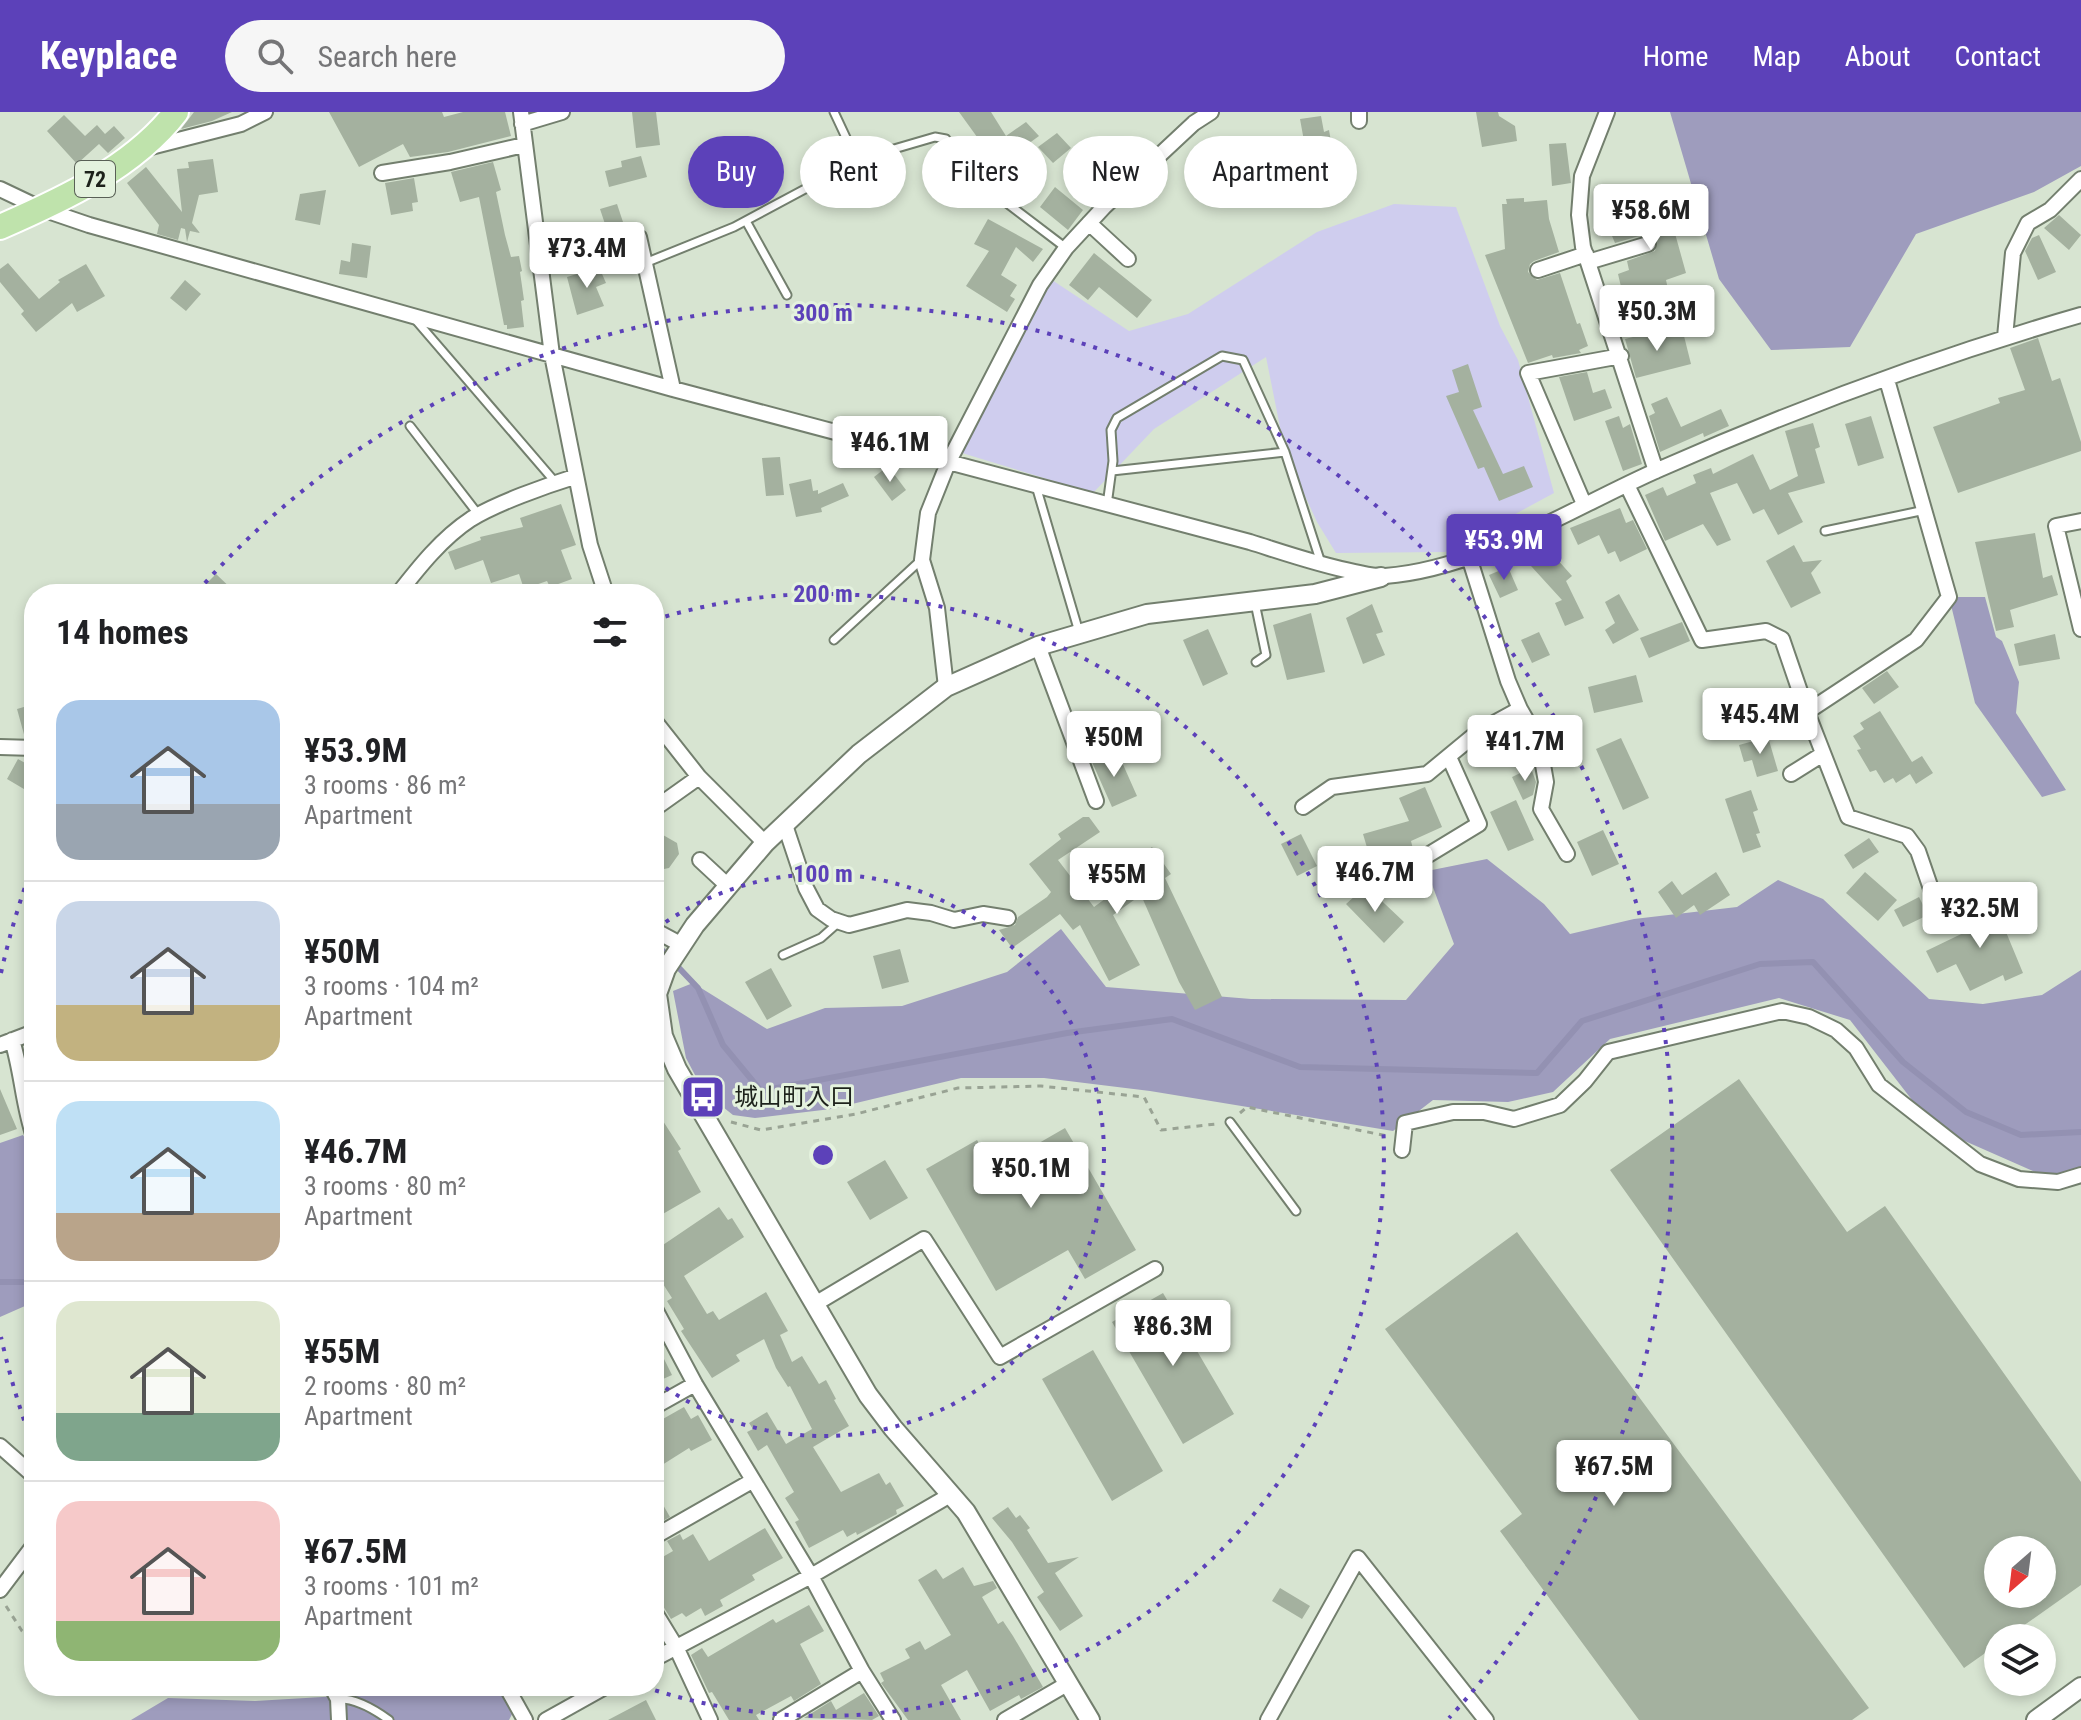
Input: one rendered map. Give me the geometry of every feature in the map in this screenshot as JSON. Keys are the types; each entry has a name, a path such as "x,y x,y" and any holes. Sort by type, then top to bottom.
{"main road":[{"name":"72","path":"0,227 42,209 140,149 161,132 176,112"}],"street":[{"path":"140,149 241,124 265,112"},
{"path":"562,112 522,118 524,145 552,355 574,477 603,584"},
{"path":"946,687 937,608 922,560 928,513 948,463 1040,285 1066,248 1194,123 1211,112"},
{"path":"1607,112 1582,176 1579,215 1587,258 1656,471"},
{"path":"382,173 524,145"},
{"path":"2005,337 2013,253 2028,223 2050,210 2081,179"},
{"path":"0,189 42,209 104,229 673,389 1250,542 1321,565 1381,577"},
{"path":"1089,223 1128,259"},
{"path":"639,237 673,389"},
{"path":"1538,270 1648,244"},
{"path":"664,974 682,945 765,843 859,754 946,687 1038,646 1147,614 1315,594 1381,577 1437,568 1493,548 1656,471 1822,402 2005,337 2081,315"},
{"path":"1584,504 1528,373 1621,356"},
{"path":"1807,712 1916,640 1949,597 1887,380"},
{"path":"406,584 425,559 471,519 574,477"},
{"path":"1627,485 1702,640 1766,631 1782,639 1848,817 1907,836 1918,851 1939,912"},
{"path":"2081,521 2056,526 2081,629"},
{"path":"1469,557 1508,681 1539,742 1546,782 1541,809 1567,854"},
{"path":"1038,646 1096,801"},
{"path":"1303,807 1332,787 1427,774 1478,732 1520,709"},
{"path":"664,733 699,777 765,843"},
{"path":"0,747 24,748"},
{"path":"1791,774 1823,754"},
{"path":"1405,869 1479,824 1449,757"},
{"path":"664,802 699,777"},
{"path":"785,825 806,888 817,909 839,922 849,925 907,910 954,920 983,914 1008,918"},
{"path":"700,860 728,886"},
{"path":"664,935 682,945"},
{"path":"1402,1144 1405,1123 1453,1112 1484,1112 1514,1119 1560,1105 1585,1081 1608,1052 1782,1011 1809,1017 1836,1030 1856,1048 1879,1085 1980,1164 2019,1179 2058,1182 2081,1175"},
{"path":"664,1038 677,1069 868,1395 966,1512 1090,1720"},
{"path":"6,1043 18,1062 24,1105"},
{"path":"815,1304 924,1239 1000,1357 1155,1269"},
{"path":"664,1326 695,1384 811,1576 862,1671 893,1720"},
{"path":"664,1401 695,1384"},
{"path":"0,1446 24,1467"},
{"path":"664,1531 752,1481"},
{"path":"664,1654 811,1576 952,1494"},
{"path":"1268,1720 1358,1558 1486,1720"},
{"path":"0,1593 24,1559"},
{"path":"664,1627 710,1720"},
{"path":"781,1720 862,1671"},
{"path":"1005,1720 1067,1684"},
{"path":"2036,1720 2081,1687"},
{"path":"335,1696 339,1720"},
{"path":"512,1696 525,1720"},
{"path":"546,1720 589,1696"}],"lane":[{"path":"834,112 845,136"},
{"path":"906,146 935,137 946,139 970,175 1066,248"},
{"path":"645,263 746,221 800,192"},
{"path":"746,221 787,295"},
{"path":"410,315 556,483"},
{"path":"1107,505 1112,471 1111,430 1117,418 1222,356 1243,360 1285,452 1321,565"},
{"path":"410,426 479,516"},
{"path":"1112,471 1285,452"},
{"path":"1036,486 1079,632"},
{"path":"1825,531 1925,510"},
{"path":"834,640 922,560"},
{"path":"1255,603 1266,655 1256,662"},
{"path":"783,955 821,938 839,922"},
{"path":"1230,1122 1296,1211"},
{"path":"341,1696 389,1720"}],"path":[{"path":"706,1115 761,1130 856,1114 958,1088 1041,1086 1144,1097 1161,1130 1230,1122 1247,1107 1402,1144"},
{"path":"0,1593 24,1633"}],"shaded area":[{"path":"1670,112 2081,112 2081,166 2034,192 1916,234 1850,347 1771,350 1719,279"},
{"path":"1394,204 1456,207 1500,326 1518,360 1554,493 1445,552 1336,553 1317,522 1285,452 1266,357 1154,429 1093,493 962,453 1052,280 1129,331 1188,314 1317,232"},
{"path":"1949,597 1985,597 1996,637 2002,641 2019,682 2016,713 2066,790 2042,797 1975,703"},
{"path":"1487,859 1544,904 1570,934 1634,919 1737,907 1778,880 1823,899 1929,999 1983,1004 2042,995 2081,970 2081,1169 2058,1182 1933,1127 1850,1020 1779,998 1610,1039 1553,1092 1508,1102 1433,1100 1393,1131 1150,1091 1044,1078 961,1078 831,1109 755,1118 733,1115 704,1092 686,1058 673,991 693,983 767,1029 825,1008 902,1006 1007,972 1061,929 1106,987 1251,999 1406,1000 1454,944 1427,871"},
{"path":"24,1137 24,1306 0,1317 0,1143"},
{"path":"339,1696 522,1696 509,1720 131,1720 168,1698 255,1701"}],"building":[{"path":"194,112 232,112 181,129"},
{"path":"329,112 442,112 444,117 463,112 505,112 511,136 448,152 410,157 403,144 359,167"},
{"path":"632,112 656,112 660,145 636,148"},
{"path":"959,112 991,112 1006,136 976,136"},
{"path":"1476,112 1498,112 1499,116 1515,126 1517,141 1482,147"},
{"path":"64,115 85,136 97,125 105,134 114,126 125,138 108,153 99,144 77,164 47,131"},
{"path":"1321,116 1324,132 1329,130 1330,136 1303,136 1300,119"},
{"path":"1026,122 1039,136 1006,136"},
{"path":"1057,133 1063,139 1063,155 1053,163 1047,157 1047,140"},
{"path":"1566,143 1571,183 1552,186 1549,144"},
{"path":"641,156 647,177 609,187 605,171 622,167 621,161"},
{"path":"213,159 218,192 199,195 192,223 200,233 190,231 187,242 185,229 181,228 178,240 157,234 159,225 127,183 146,167 182,212 177,169 189,168 188,162"},
{"path":"493,162 501,190 496,192 505,235 511,257 519,256 522,271 524,327 507,329 504,325 479,197 460,202 451,172"},
{"path":"414,178 418,202 412,203 413,211 391,215 385,183"},
{"path":"1055,187 1063,194 1063,208 1083,210 1068,230 1041,208 1047,208 1047,198"},
{"path":"326,190 320,225 295,220 300,194"},
{"path":"1664,194 1686,273 1666,280 1671,303 1649,308 1647,302 1639,304 1635,287 1622,291 1618,274 1629,270 1627,261 1655,251 1657,240 1646,234 1615,243 1607,224 1643,210 1640,201"},
{"path":"1524,198 1524,202 1547,200 1559,252 1534,261 1528,272 1537,280 1560,273 1588,346 1579,350 1581,353 1553,358 1552,355 1528,363 1485,255 1505,249 1502,204 1507,204 1506,199"},
{"path":"617,204 623,222 606,227 600,209"},
{"path":"2059,215 2081,235 2069,250 2044,228"},
{"path":"988,219 1043,249 1033,262 1016,247 1001,275 1017,285 1010,296 1015,299 1007,312 966,286 989,251 974,244"},
{"path":"2039,235 2056,272 2038,280 2025,251 2032,238"},
{"path":"352,243 371,246 367,278 339,274 341,260 350,262"},
{"path":"1094,253 1152,300 1137,318 1099,287 1088,300 1069,285"},
{"path":"8,263 39,299 60,282 58,280 86,264 105,296 77,312 72,303 36,332 21,314 24,311 0,282 0,269"},
{"path":"599,267 606,283 596,287 604,306 577,315 567,277"},
{"path":"185,280 201,294 186,311 170,298"},
{"path":"1653,332 1654,339 1683,332 1691,364 1636,378 1625,339"},
{"path":"2038,338 2052,381 2060,378 2081,442 2081,451 1958,493 1933,427 2000,403 1998,398 2025,390 2010,348"},
{"path":"1468,364 1482,407 1473,410 1503,474 1524,466 1533,487 1499,501 1484,467 1478,469 1446,396 1459,392 1452,370"},
{"path":"1587,372 1593,393 1605,389 1612,408 1574,421 1559,377"},
{"path":"1667,397 1681,427 1721,409 1729,426 1704,437 1703,433 1660,452 1649,416 1655,413 1651,404"},
{"path":"1619,416 1623,428 1630,424 1642,464 1623,471 1605,421"},
{"path":"1871,416 1884,458 1858,466 1845,424"},
{"path":"1813,423 1820,447 1815,449 1825,483 1788,493 1803,522 1778,535 1764,509 1753,514 1737,483 1710,493 1731,540 1717,546 1703,524 1665,541 1645,495 1663,487 1667,496 1696,483 1693,475 1711,468 1713,474 1753,454 1770,490 1798,476 1785,431"},
{"path":"780,457 784,495 766,496 762,458"},
{"path":"888,466 906,490 892,501 874,477"},
{"path":"811,479 813,491 818,490 818,494 843,483 849,496 821,508 822,512 796,517 789,484"},
{"path":"561,504 576,545 561,550 572,579 558,584 548,584 547,581 522,584 519,574 491,583 483,560 455,570 448,552 481,540 480,537 523,527 520,518"},
{"path":"1620,508 1626,523 1633,520 1647,549 1620,562 1615,551 1608,554 1599,535 1578,545 1570,528"},
{"path":"2035,533 2043,578 2052,575 2058,595 2010,610 2014,627 1996,631 1975,542"},
{"path":"1794,545 1803,562 1822,560 1811,573 1821,593 1791,608 1766,561"},
{"path":"1549,550 1572,576 1566,581 1584,618 1565,626 1555,603 1562,600 1531,566"},
{"path":"1508,567 1518,590 1500,598 1489,575"},
{"path":"216,574 226,584 206,584"},
{"path":"1619,594 1639,630 1613,644 1605,630 1615,623 1605,602"},
{"path":"1372,604 1383,632 1376,634 1385,655 1363,664 1346,618"},
{"path":"1311,613 1325,672 1287,680 1273,625"},
{"path":"1682,622 1690,641 1649,658 1640,638"},
{"path":"1208,629 1228,674 1203,686 1183,640"},
{"path":"1539,632 1550,655 1532,663 1521,640"},
{"path":"2055,634 2060,659 2019,666 2014,644"},
{"path":"1887,671 1899,687 1874,704 1862,688"},
{"path":"1636,675 1643,702 1594,713 1588,687"},
{"path":"24,707 24,734 17,709"},
{"path":"1880,711 1912,762 1922,756 1933,773 1916,784 1910,774 1896,783 1893,778 1884,783 1876,770 1870,772 1853,736 1864,729 1860,723"},
{"path":"1768,737 1778,771 1757,777 1752,760 1744,762 1739,745"},
{"path":"1621,738 1649,798 1623,810 1596,749"},
{"path":"1117,751 1137,796 1112,807 1092,762"},
{"path":"18,759 24,762 24,789 7,779"},
{"path":"1531,768 1536,782 1533,795 1523,800 1512,777"},
{"path":"1425,787 1442,827 1411,841 1413,849 1371,861 1363,834 1409,821 1399,798"},
{"path":"1751,790 1758,810 1753,812 1761,847 1743,853 1725,799"},
{"path":"1516,800 1534,840 1508,851 1490,812"},
{"path":"1083,817 1089,817 1100,832 1058,860 1094,907 1132,879 1136,884 1143,879 1135,860 1152,847 1171,874 1165,878 1222,997 1195,1010 1179,982 1141,895 1113,915 1140,965 1109,981 1080,925 1073,930 1060,914 1012,948 999,930 1015,925 1018,917 1051,892 1029,864 1061,839 1058,834"},
{"path":"1603,830 1619,864 1592,876 1577,842"},
{"path":"1301,834 1317,866 1297,876 1281,844"},
{"path":"664,836 677,843 679,854 669,868 664,869"},
{"path":"1869,838 1879,852 1853,869 1844,855"},
{"path":"1716,872 1730,895 1700,915 1694,905 1676,918 1658,892 1672,881 1682,895"},
{"path":"1865,872 1897,900 1878,921 1846,893"},
{"path":"1366,886 1404,922 1384,943 1346,904"},
{"path":"1919,897 1928,915 1903,927 1894,910"},
{"path":"1996,898 2023,973 2005,981 2003,975 1970,991 1956,964 1937,973 1926,951 1982,924 1975,906"},
{"path":"900,949 909,982 882,989 873,956"},
{"path":"771,968 792,1006 767,1020 745,982"},
{"path":"1739,1079 1847,1232 1885,1206 2081,1482 2081,1585 2056,1603 2056,1536 1984,1536 1984,1608 2048,1608 2026,1624 1984,1624 1984,1654 1964,1668 1610,1170"},
{"path":"0,1089 17,1129 0,1135"},
{"path":"664,1123 681,1149 678,1151 701,1192 664,1213"},
{"path":"1065,1128 1136,1250 1085,1279 1068,1250 996,1291 926,1169 977,1140 994,1169"},
{"path":"885,1160 908,1198 870,1220 847,1182"},
{"path":"719,1207 728,1220 732,1218 744,1237 684,1276 707,1314 713,1311 719,1320 766,1292 788,1331 780,1335 792,1362 802,1356 819,1384 826,1380 849,1426 813,1447 841,1492 879,1473 886,1485 890,1482 904,1506 896,1510 897,1514 857,1535 856,1532 847,1537 843,1530 809,1548 795,1522 799,1520 785,1498 794,1492 767,1445 758,1451 747,1432 753,1429 749,1423 767,1412 786,1444 812,1429 790,1386 776,1368 764,1339 736,1355 740,1361 712,1378 681,1331 684,1329 667,1301 672,1298 664,1286 664,1244"},
{"path":"1517,1232 1869,1708 1852,1720 1639,1720 1500,1531 1522,1514 1385,1329"},
{"path":"1163,1293 1234,1414 1183,1444 1112,1322"},
{"path":"1093,1350 1163,1471 1112,1501 1042,1379"},
{"path":"664,1359 672,1375 664,1379"},
{"path":"684,1407 691,1419 698,1415 712,1440 691,1451 689,1448 664,1464 664,1418"},
{"path":"664,1506 670,1517 664,1520"},
{"path":"1008,1507 1016,1518 1020,1515 1030,1528 1027,1530 1048,1563 1079,1557 1055,1573 1083,1616 1060,1631 1037,1597 1044,1592 1012,1542 992,1518"},
{"path":"765,1528 783,1558 752,1575 755,1580 720,1600 723,1606 705,1616 701,1608 686,1617 682,1613 671,1619 664,1608 664,1556 673,1551 667,1541 680,1534 683,1540 693,1534 709,1561"},
{"path":"963,1567 974,1586 993,1581 997,1588 982,1597 998,1624 1003,1621 1043,1687 1021,1699 1019,1695 990,1711 967,1670 941,1685 961,1720 908,1720 881,1683 884,1681 880,1673 910,1658 905,1649 920,1641 925,1650 951,1635 918,1580 936,1569 943,1579"},
{"path":"1280,1588 1310,1606 1302,1619 1272,1601"},
{"path":"809,1605 824,1631 800,1644 821,1684 794,1701 791,1696 756,1715 759,1720 729,1720 712,1692 709,1693 691,1655 702,1648 708,1657 773,1619 776,1623"},
{"path":"864,1693 879,1716 872,1720 804,1718 831,1701 836,1710"},
{"path":"646,1700 656,1720 608,1720"}],"waterway":[{"path":"664,952 698,988 723,1045 761,1091 1067,1033 1172,1019 1300,1067 1537,1073 1582,1021 1760,964 1813,962 1903,1062 1966,1112 2021,1135 2081,1132"},
{"path":"0,1282 24,1282"}],"place":[{"name":"城山町入口","path":"703,1097"}]}
